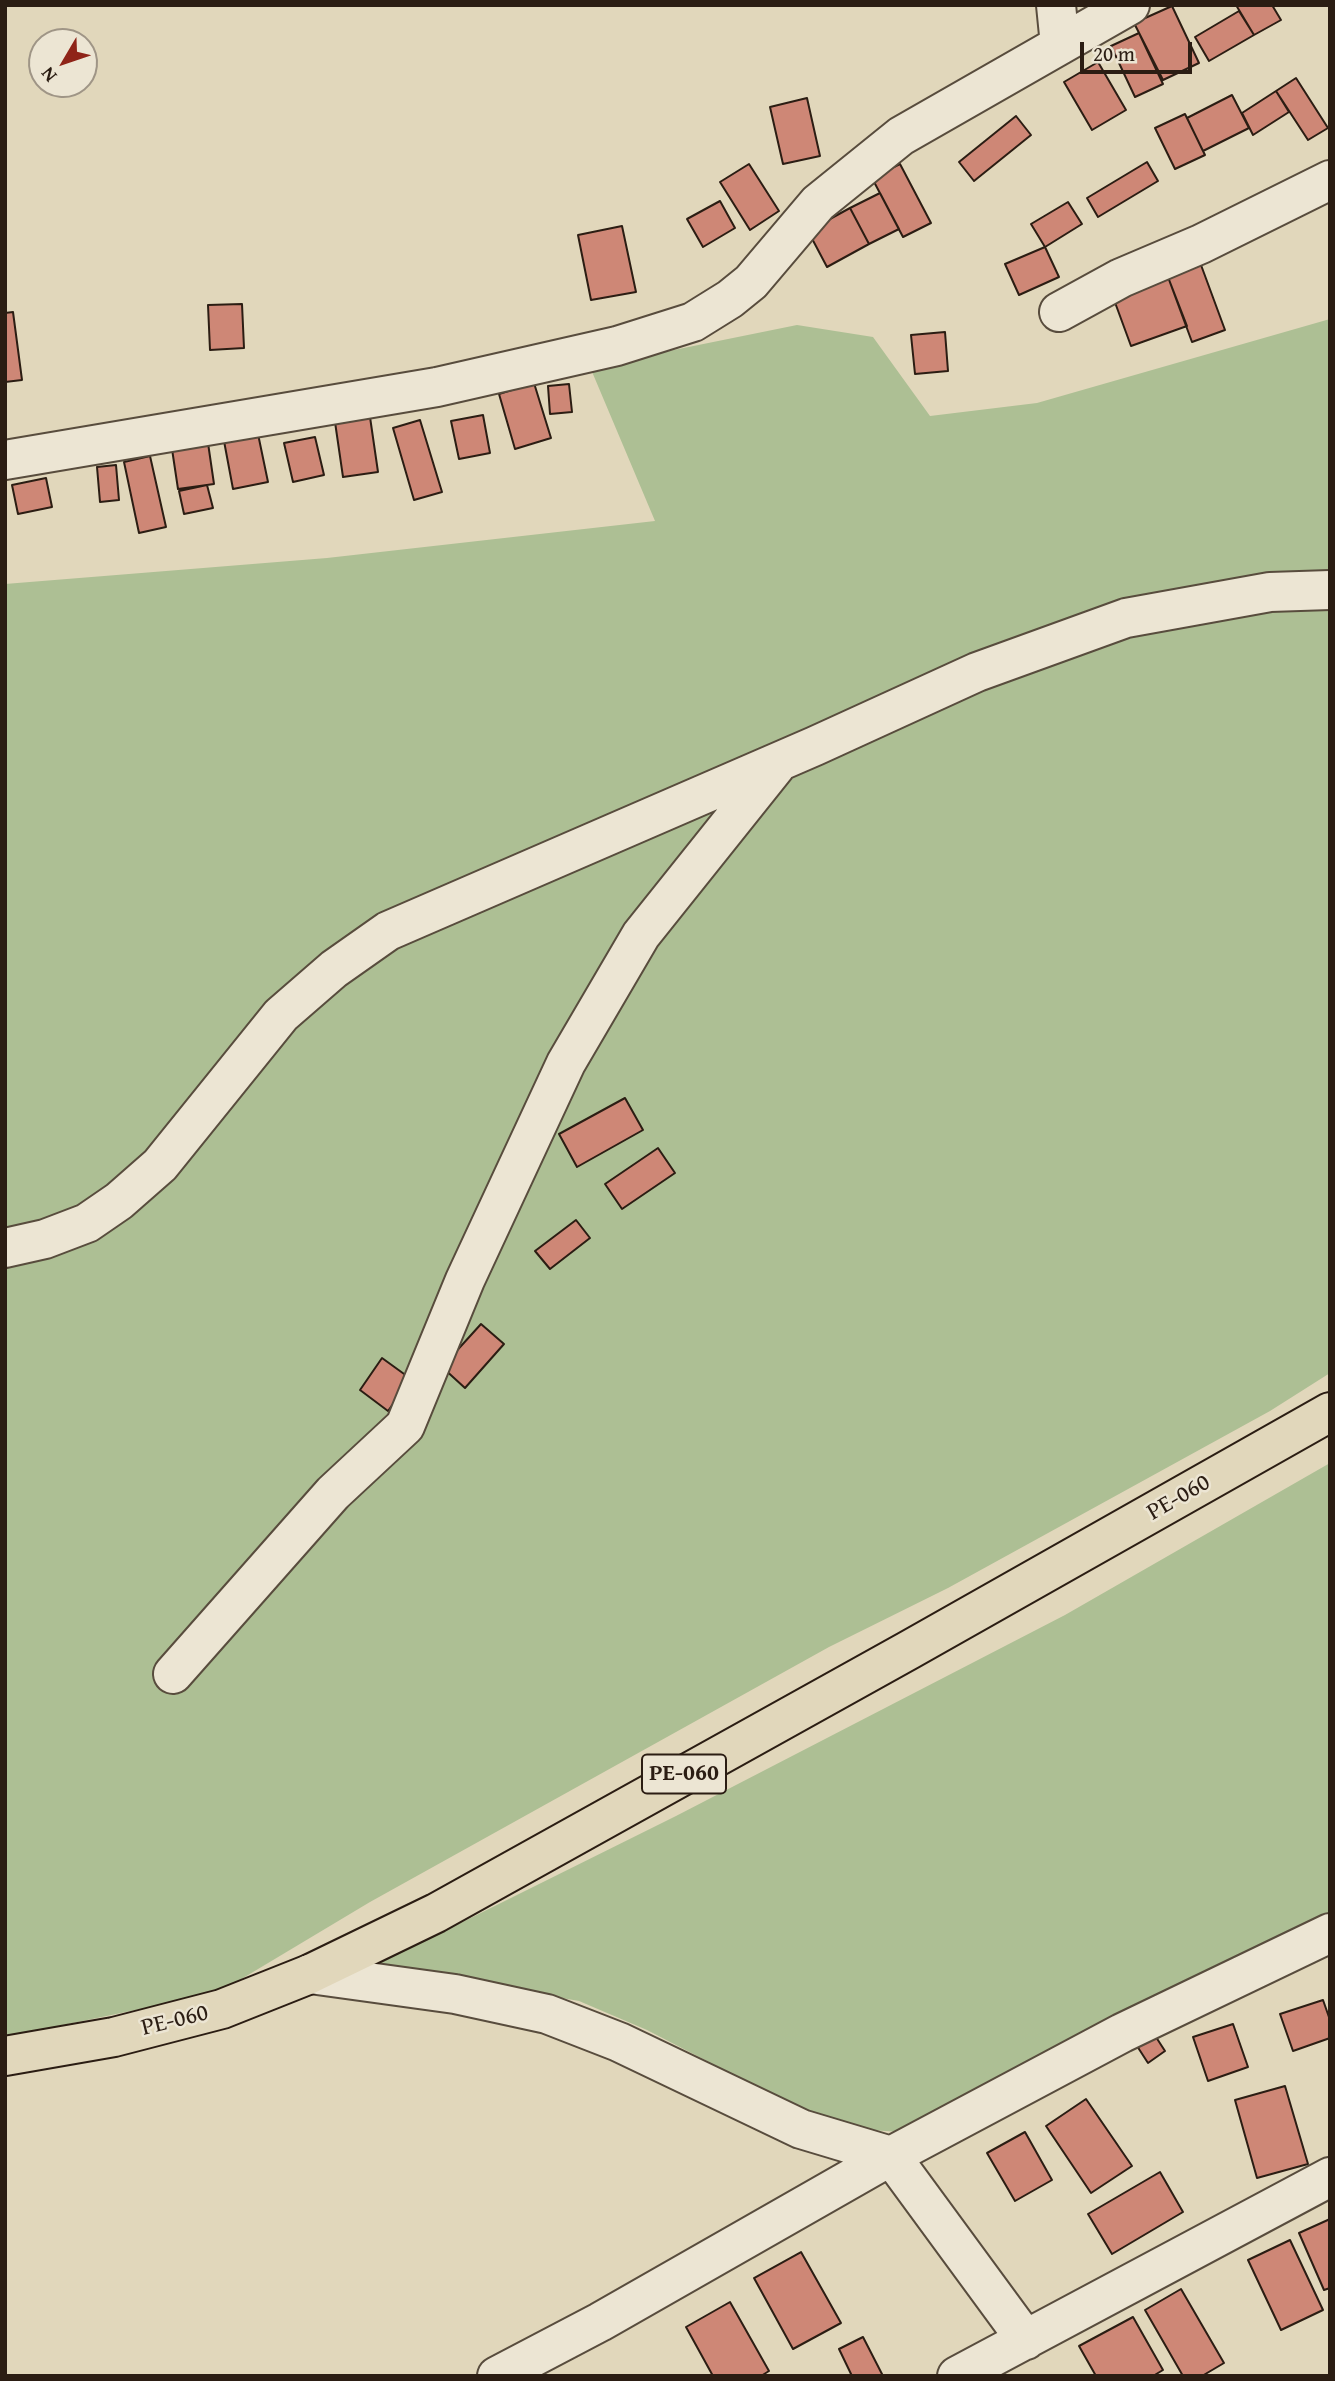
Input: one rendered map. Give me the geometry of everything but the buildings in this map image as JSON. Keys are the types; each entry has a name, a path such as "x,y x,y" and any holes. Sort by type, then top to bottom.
{"main road":[{"name":"PE-060","path":"5,2056 114,2037 222,2009 310,1974 436,1913 1330,1412"}],"street":[{"path":"1056,5 1060,45"},
{"path":"5,460 437,387 617,346 693,322 751,282 818,203 901,136 1130,5"},
{"path":"1059,312 1121,278 1201,244 1330,180"},
{"path":"5,1248 45,1239 87,1223 118,1201 160,1165 281,1015 334,969 388,931 780,761 977,672 1126,618 1270,592 1330,590"},
{"path":"173,1674 333,1493 405,1426 465,1280 566,1063 641,935 780,761"},
{"path":"497,2376 600,2322 891,2156 1122,2033 1330,1933"},
{"path":"310,1974 455,1994 547,2014 619,2042 801,2129 891,2156 1026,2340"},
{"path":"957,2376 1330,2177"}],"green space":[{"path":"1330,319 1330,1373 1270,1411 948,1588 829,1647 370,1902 218,1993 5,2037 5,584 327,558 655,521 590,367 797,325 873,337 930,416 1037,403"},
{"path":"1330,1463 1330,1914 900,2132 842,2128 647,2030 579,2001 376,1965 676,1816 1065,1615"}]}
